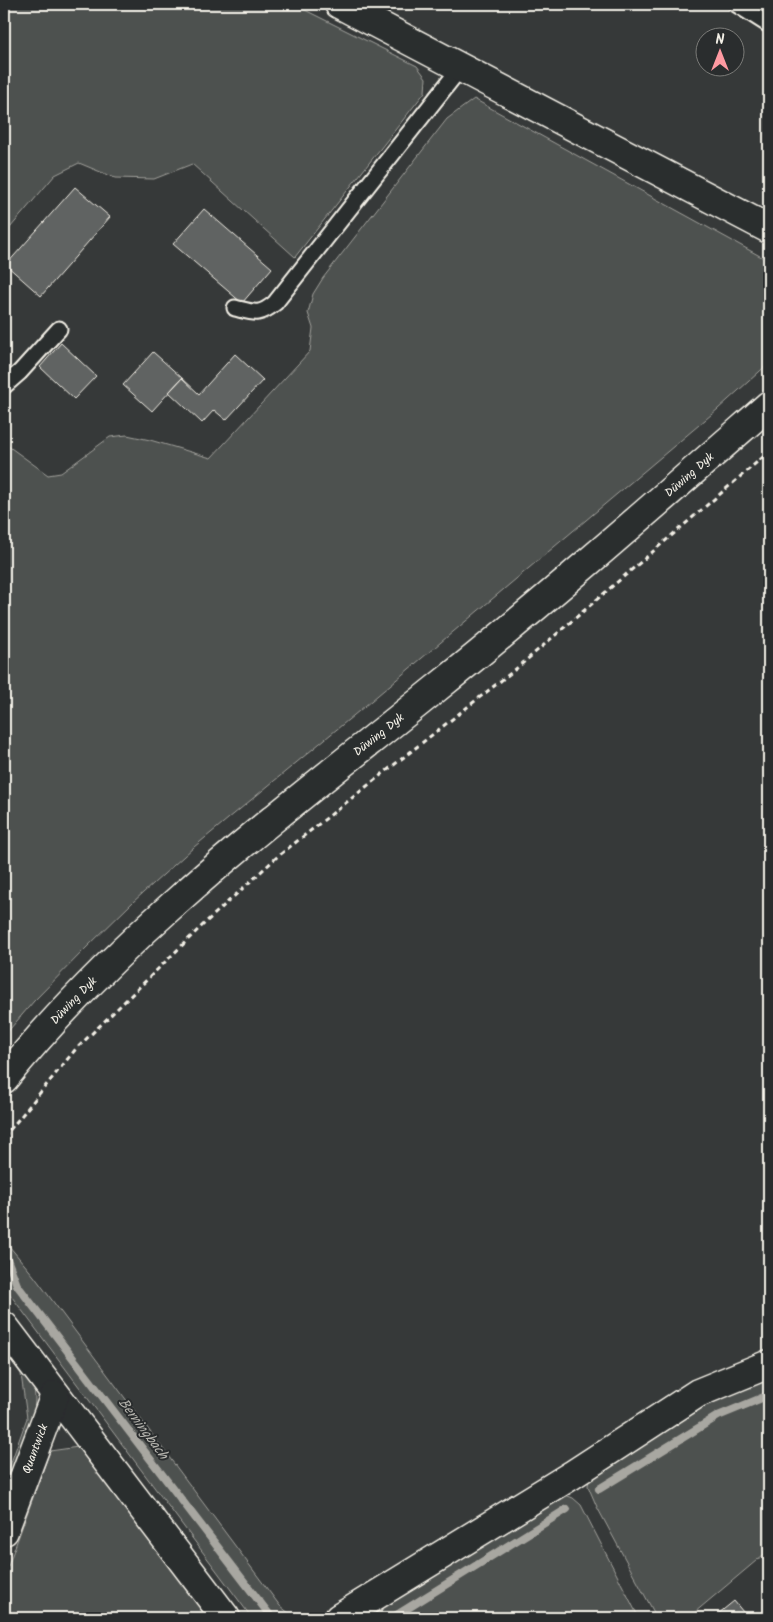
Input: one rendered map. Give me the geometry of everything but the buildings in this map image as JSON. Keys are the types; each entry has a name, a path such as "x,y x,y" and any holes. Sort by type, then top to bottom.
{"street":[{"path":"339,4 769,229"},
{"name":"Düwing Dyk","path":"4,1079 28,1049 83,990 161,914 244,843 487,648 769,405"},
{"path":"4,1326 226,1618"},
{"path":"339,1618 572,1475 698,1393 769,1364"},
{"name":"Quantwick","path":"4,1531 56,1395"}],"lane":[{"path":"736,4 769,26"},
{"path":"235,308 250,312 263,312 275,303 460,68"},
{"path":"4,386 20,372 59,329"}],"path":[{"path":"4,1137 75,1050 206,922 277,857 517,668 769,452"}],"shaded area":[{"path":"4,4 293,4 417,66 426,78 425,92 295,257 192,164 154,179 115,178 79,163 55,175 4,235"},
{"path":"474,99 769,261 769,363 718,409 194,847 86,948 34,1001 4,1036 4,443 48,475 61,473 110,437 127,435 211,458 310,351 313,328 308,313 313,294 323,278 447,119"},
{"path":"4,1240 34,1276 280,1606 295,1618 252,1618 6,1289 4,1283"},
{"path":"4,1335 34,1383 35,1399 34,1419 4,1502 4,1482 27,1418 21,1374 4,1351"},
{"path":"769,1378 769,1550 688,1618 657,1618 597,1507 588,1486 589,1478 711,1402"},
{"path":"78,1447 210,1618 4,1618 4,1577 50,1451"},
{"path":"563,1494 573,1498 581,1505 639,1618 361,1618"}],"waterway":[{"name":"Berningbach","path":"4,1251 17,1285 272,1618"},
{"path":"599,1489 718,1416 769,1395"},
{"path":"392,1618 567,1509"}]}
